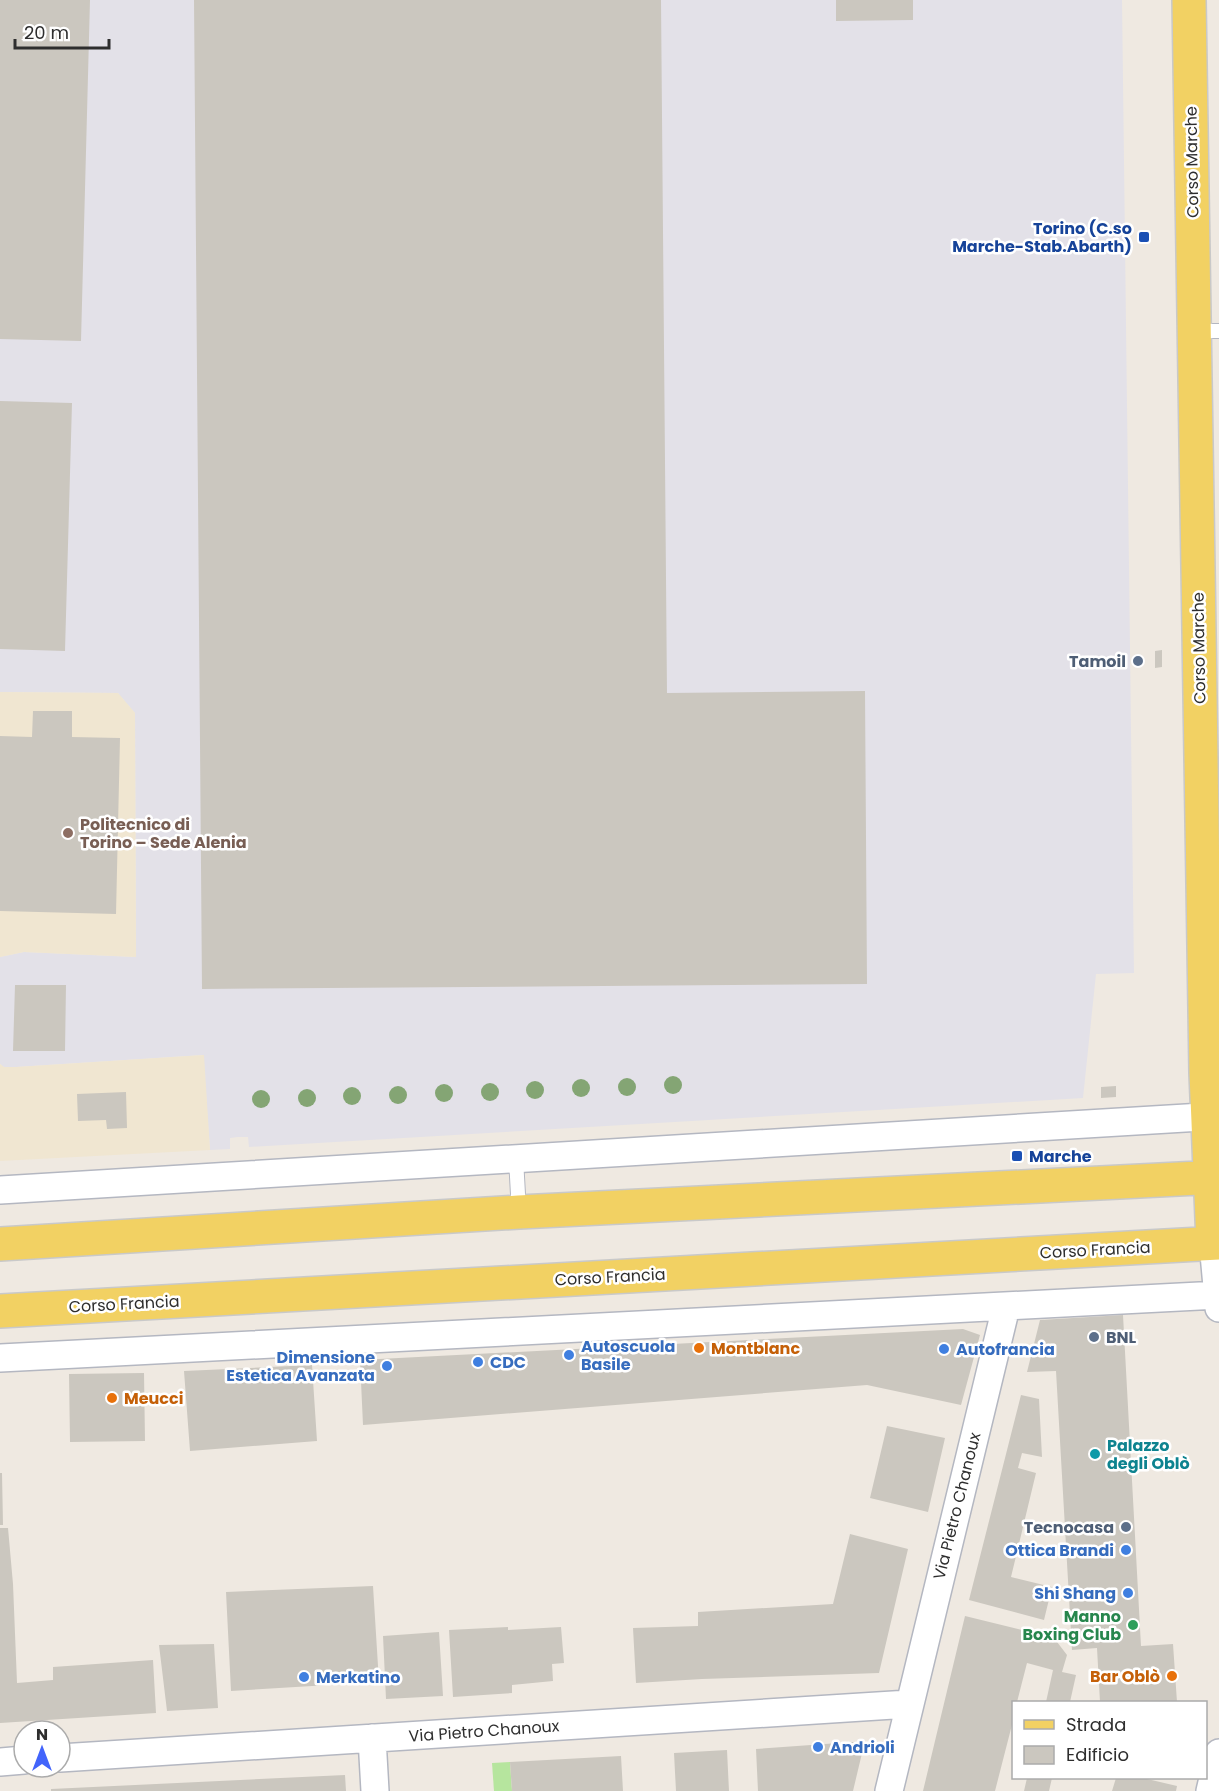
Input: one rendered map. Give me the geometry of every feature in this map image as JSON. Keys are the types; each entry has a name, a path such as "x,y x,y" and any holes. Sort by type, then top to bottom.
{"main road":[{"name":"Corso Marche","path":"1189,0 1207,331 1216,1243"},
{"path":"0,1244 519,1212 1214,1177"},
{"name":"Corso Francia","path":"0,1311 1216,1243"}],"street":[{"path":"0,1190 1213,1116"},
{"name":"Corso Marche","path":"1216,1243 1219,1299"},
{"path":"0,1358 1006,1307 1219,1299"},
{"name":"Via Pietro Chanoux","path":"889,1791 1006,1307"},
{"name":"Via Pietro Chanoux","path":"72,1757 909,1704"},
{"path":"372,1738 375,1791"},
{"path":"1210,1791 1219,1753"}],"lane":[{"path":"516,1159 519,1212"}],"shaded area":[{"path":"0,0 1122,0 1134,973 1096,974 1083,1098 249,1147 248,1137 238,1137 230,1138 230,1149 210,1150 203,1055 16,1067 4,1067 0,1064 0,957 24,952 136,957 135,713 118,693 0,692"},
{"name":"Politecnico di Torino – Sede Alenia","path":"0,692 118,693 135,713 136,957 24,952 0,957"},
{"path":"204,1055 210,1150 0,1161 0,1064 4,1067 16,1067"}],"green space":[{"path":"510,1762 512,1791 494,1791 492,1763"}],"building":[{"path":"0,0 90,0 81,341 0,339"},
{"path":"194,0 661,0 667,693 865,691 867,984 202,989"},
{"path":"836,0 913,0 913,20 836,21"},
{"path":"0,401 72,403 65,651 0,649"},
{"path":"1162,650 1162,667 1155,668 1155,651"},
{"name":"Politecnico di Torino – Sede Alenia","path":"33,711 72,711 72,737 120,738 116,914 0,911 0,736 32,737"},
{"path":"15,985 66,985 65,1051 13,1051"},
{"path":"1116,1086 1116,1097 1101,1098 1101,1087"},
{"path":"126,1092 127,1128 107,1129 106,1120 78,1121 77,1094"},
{"name":"Palazzo degli Oblò","path":"1123,1315 1141,1646 1173,1644 1177,1701 1100,1701 1097,1648 1072,1650 1056,1371 1027,1372 1040,1320"},
{"path":"963,1329 980,1335 961,1405 867,1385 363,1425 360,1360"},
{"path":"312,1365 317,1441 190,1451 184,1371"},
{"path":"144,1373 145,1441 70,1442 69,1374"},
{"path":"1021,1395 1039,1399 1042,1457 1022,1453 1018,1468 1036,1473 1011,1577 1052,1587 1044,1620 969,1600"},
{"path":"887,1426 945,1438 928,1512 870,1498"},
{"path":"0,1473 2,1473 3,1525 0,1525"},
{"path":"0,1528 8,1528 17,1683 53,1680 53,1667 153,1660 156,1713 62,1719 12,1719 12,1722 0,1723"},
{"path":"850,1534 908,1549 879,1673 636,1683 633,1628 698,1626 698,1612 833,1604"},
{"path":"373,1586 379,1682 231,1691 226,1592"},
{"path":"965,1616 1054,1638 1067,1655 1062,1672 1076,1675 1070,1701 1046,1701 1053,1670 1027,1663 1017,1701 1012,1701 1012,1725 995,1791 923,1791"},
{"path":"508,1627 508,1630 561,1627 564,1663 552,1664 553,1681 512,1685 512,1693 453,1697 449,1630"},
{"path":"439,1632 443,1696 386,1699 383,1636"},
{"path":"214,1644 218,1708 167,1711 159,1645"},
{"path":"853,1742 863,1749 853,1791 758,1791 756,1749"},
{"path":"727,1750 729,1791 676,1791 674,1753"},
{"path":"621,1756 623,1791 512,1791 510,1762"},
{"path":"345,1775 346,1791 51,1791 51,1789"},
{"path":"1027,1779 1052,1779 1049,1791 1024,1791"},
{"path":"1116,1779 1147,1779 1177,1786 1176,1791 1112,1791"}],"place":[{"name":"Torino (C.so Marche-Stab.Abarth)","path":"1144,237"},
{"name":"Tamoil","path":"1138,661"},
{"name":"Politecnico di Torino – Sede Alenia","path":"68,833"},
{"name":"Marche","path":"1017,1156"},
{"name":"BNL","path":"1094,1337"},
{"name":"Montblanc","path":"699,1348"},
{"name":"Autofrancia","path":"944,1349"},
{"name":"Autoscuola Basile","path":"569,1355"},
{"name":"CDC","path":"478,1362"},
{"name":"Dimensione Estetica Avanzata","path":"387,1366"},
{"name":"Meucci","path":"112,1398"},
{"name":"Palazzo degli Oblò","path":"1095,1454"},
{"name":"Tecnocasa","path":"1126,1527"},
{"name":"Ottica Brandi","path":"1126,1550"},
{"name":"Shi Shang","path":"1128,1593"},
{"name":"Manno Boxing Club","path":"1133,1625"},
{"name":"Bar Oblò","path":"1172,1676"},
{"name":"Merkatino","path":"304,1677"},
{"name":"Andrioli","path":"818,1747"}]}
